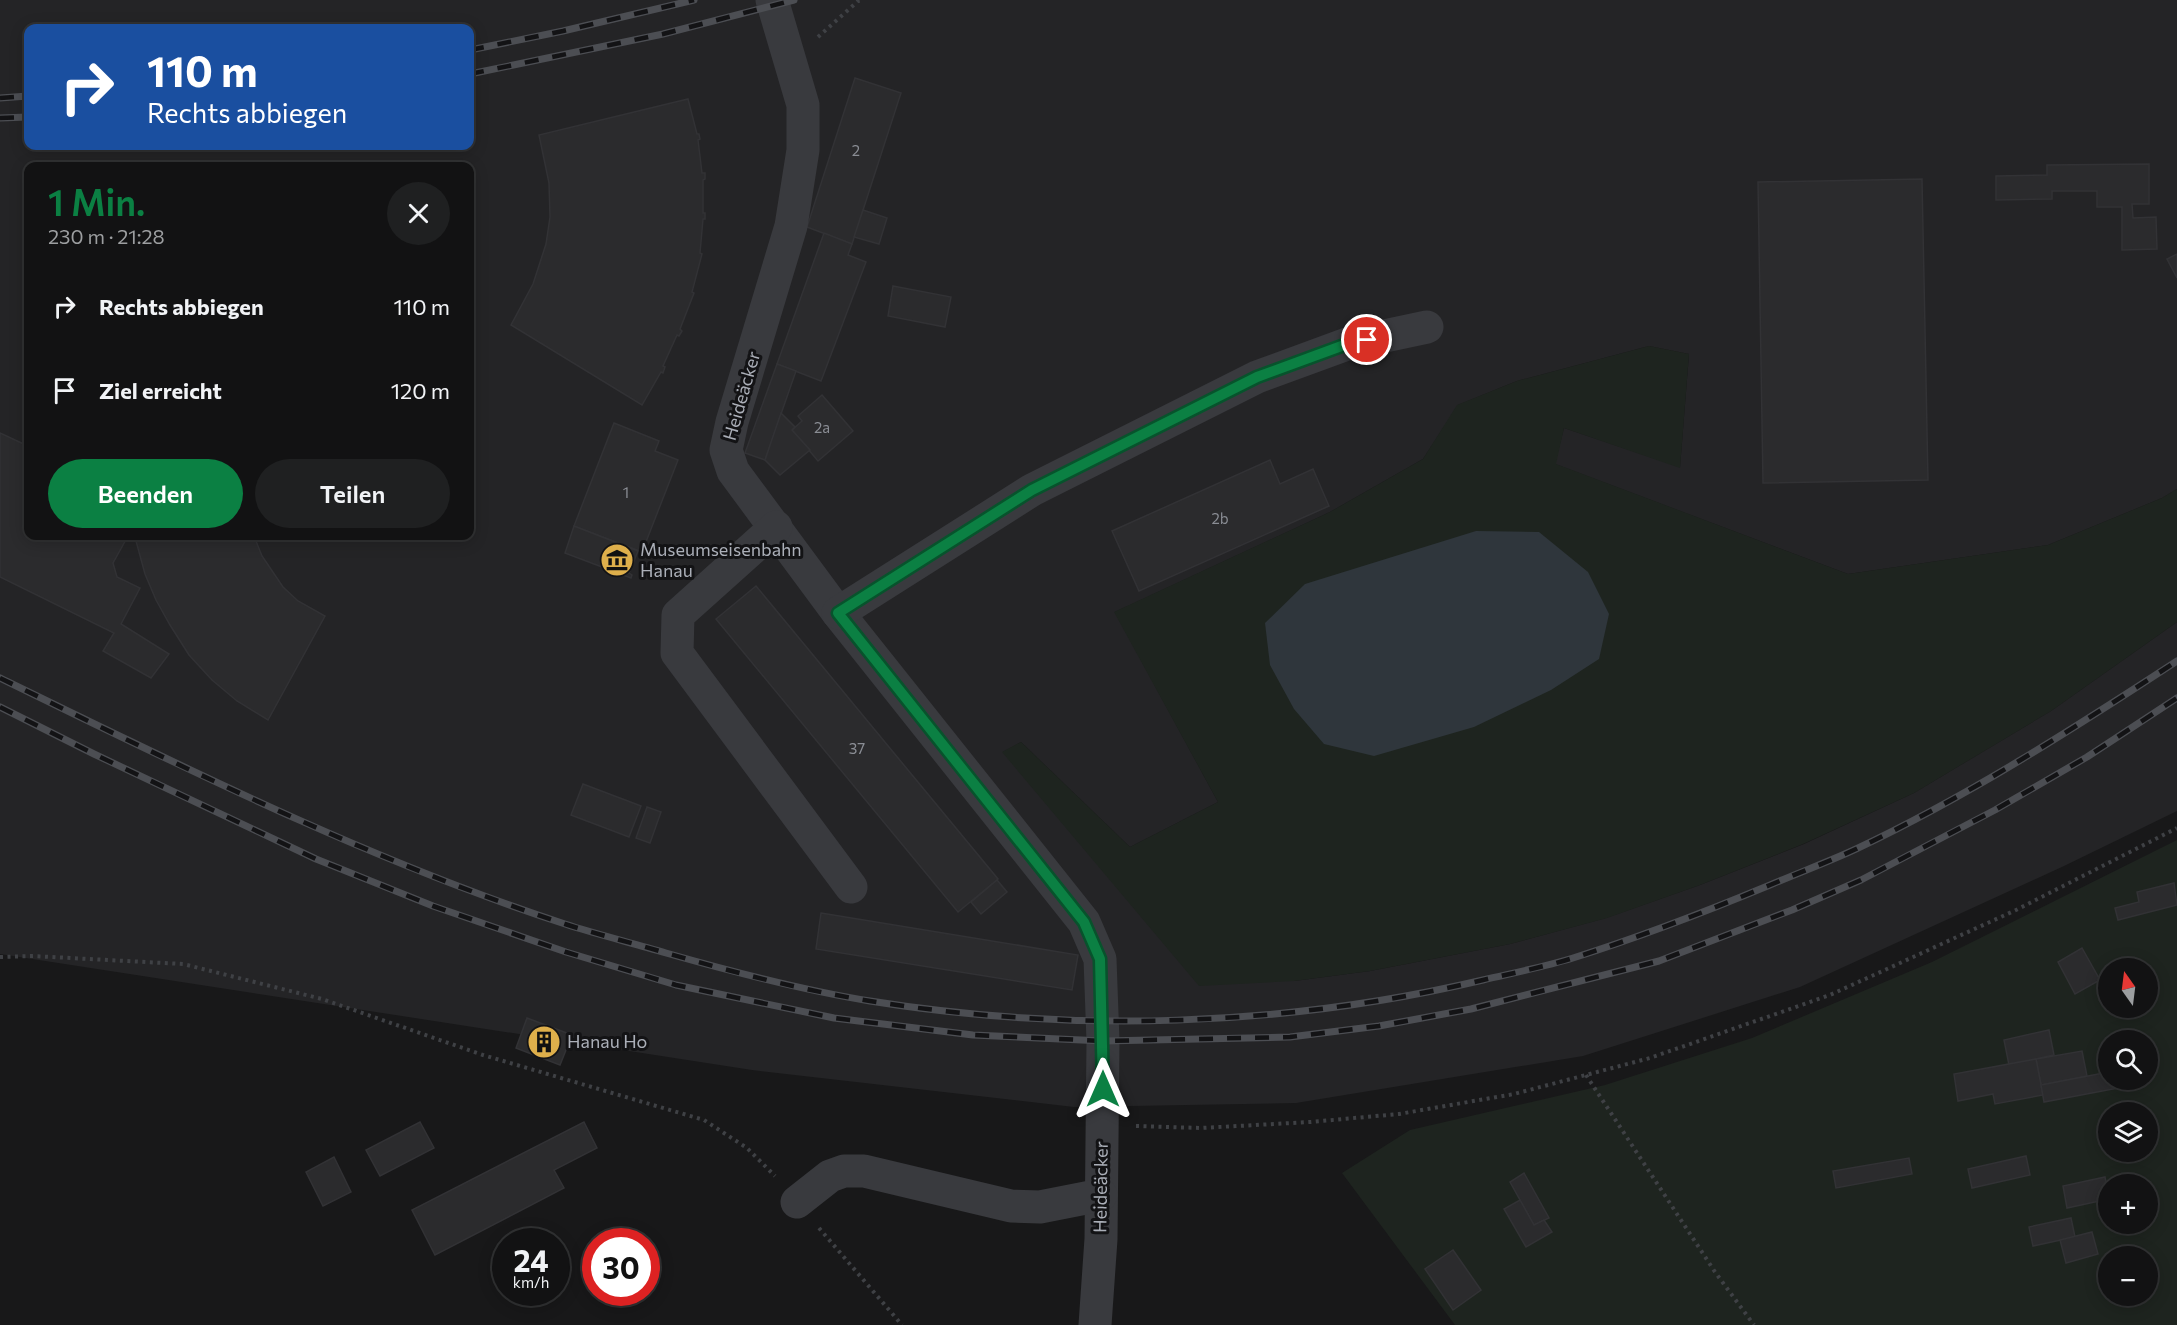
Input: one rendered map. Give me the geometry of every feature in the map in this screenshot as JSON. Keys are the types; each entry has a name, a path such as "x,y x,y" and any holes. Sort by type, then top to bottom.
{"street":[{"name":"Heideäcker","path":"772,0 803,105 803,150 791,226 732,422 726,450 732,471 838,613 1084,922 1100,959 1103,1041 1102,1125 1095,1325"},
{"path":"838,613 1032,490 1257,377 1347,344 1427,327"},
{"path":"776,527 678,615 676,653 851,887"},
{"path":"797,1202 830,1176 844,1171 864,1171 1011,1206 1040,1208 1101,1195"}],"path":[{"path":"791,61 858,1 863,0"},
{"path":"1102,1125 1201,1128 1399,1114 1514,1094 1650,1058 1830,995 2016,910 2177,828"},
{"path":"0,957 33,956 183,964 322,999 483,1055 704,1120 747,1148 797,1202 902,1325"},
{"path":"1586,1075 1715,1272 1754,1325"}],"shaded area":[{"path":"0,0 2177,0 2177,489 2162,498 2048,545 1848,574 1555,464 1564,428 1680,467 1689,354 1649,346 1517,381 1458,405 1423,459 1330,512 1115,612 1218,802 1130,847 1021,742 1003,752 1294,981 1370,971 1510,944 1606,918 1700,885 1804,844 1914,793 2051,711 2177,622 2177,811 2064,866 1800,987 1583,1056 1296,1103 1074,1107 752,1070 0,954"},
{"path":"1649,346 1689,354 1680,468 1564,428 1556,464 1848,574 2048,545 2162,498 2177,489 2177,622 2051,711 1914,793 1803,844 1700,885 1607,918 1510,944 1370,971 1294,981 1199,986 1002,752 1021,742 1130,847 1218,802 1114,612 1330,512 1423,459 1457,405 1517,381"},
{"path":"1476,531 1539,532 1588,572 1609,614 1599,659 1551,690 1474,727 1374,756 1324,744 1294,709 1270,665 1265,623 1305,584"},
{"path":"2177,840 2177,1325 1455,1325 1342,1173 1410,1130 1605,1085 1752,1038 1932,962"}],"building":[{"path":"855,78 901,93 852,244 807,227"},
{"path":"688,99 700,139 698,140 702,173 705,173 703,213 705,213 705,219 703,219 700,253 702,254 692,292 694,293 680,329 682,331 679,336 677,335 663,366 665,367 663,373 661,372 642,405 511,325 533,284 546,244 550,217 549,183 539,135"},
{"path":"2149,164 2149,204 2132,204 2133,218 2156,217 2157,249 2122,250 2122,207 2097,207 2097,191 2052,191 2052,199 1996,200 1996,176 2047,175 2047,165"},
{"path":"1922,179 1928,480 1763,483 1758,182"},
{"path":"863,210 887,218 879,244 854,237"},
{"path":"824,233 852,244 848,255 866,262 821,381 777,364"},
{"path":"2177,254 2177,278 2167,259"},
{"path":"893,286 951,297 945,327 888,316"},
{"path":"777,364 796,371 765,460 745,453"},
{"path":"822,395 853,431 818,461 792,430 802,421 798,416"},
{"path":"781,413 795,427 792,430 810,450 780,475 765,460"},
{"path":"614,423 659,441 655,451 678,460 642,552 574,526"},
{"path":"0,433 24,444 24,540 126,540 113,563 117,577 140,588 121,624 169,654 151,678 103,651 114,633 0,577"},
{"path":"1270,460 1280,484 1313,469 1329,506 1139,591 1112,531"},
{"path":"574,526 638,551 629,573 632,575 631,578 565,553"},
{"path":"256,540 262,556 283,587 298,601 325,616 268,720 237,701 212,680 189,655 156,600 145,574 136,541"},
{"path":"756,586 998,879 958,912 716,619"},
{"path":"583,784 641,806 629,837 571,815"},
{"path":"647,807 661,812 650,843 636,838"},
{"path":"997,880 1007,892 981,914 971,902"},
{"path":"2174,883 2177,905 2118,920 2115,908 2139,902 2137,892"},
{"path":"821,913 1078,955 1072,990 816,949"},
{"path":"2082,948 2098,976 2098,981 2075,994 2058,962"},
{"name":"Hanau Ho","path":"527,1018 572,1035 560,1065 516,1048"},
{"path":"2049,1030 2054,1055 2009,1065 2004,1040"},
{"path":"2082,1051 2087,1076 2041,1085 2036,1059"},
{"path":"2036,1059 2043,1095 1995,1104 1993,1094 1958,1101 1954,1074"},
{"path":"2098,1074 2098,1090 2108,1090 2044,1102 2041,1085"},
{"path":"420,1122 434,1148 380,1176 366,1150"},
{"path":"584,1122 597,1148 554,1170 564,1188 435,1255 412,1210"},
{"path":"2026,1156 2030,1175 1972,1188 1968,1169"},
{"path":"334,1157 351,1192 323,1206 306,1172"},
{"path":"1909,1158 1912,1174 1836,1188 1833,1171"},
{"path":"1524,1173 1549,1218 1534,1225 1510,1182"},
{"path":"2098,1178 2098,1201 2067,1208 2063,1186"},
{"path":"1520,1200 1534,1225 1544,1220 1552,1232 1526,1247 1504,1209"},
{"path":"2071,1218 2075,1237 2033,1246 2029,1227"},
{"path":"2092,1232 2098,1254 2066,1263 2060,1240"},
{"path":"1453,1250 1481,1290 1453,1310 1425,1269"}],"railway":[{"path":"474,49 694,0"},
{"path":"474,73 663,34 794,0"},
{"path":"0,98 24,96"},
{"path":"0,118 24,117"},
{"path":"0,678 208,779 349,842 492,899 578,928 742,974 844,997 946,1011 1023,1018 1100,1021 1254,1016 1331,1008 1408,996 1483,980 1598,950 1746,895 1845,854 1898,828 2020,761 2177,661"},
{"path":"0,707 316,859 433,906 566,952 676,985 834,1018 973,1035 1103,1041 1290,1037 1379,1026 1471,1009 1659,961 1792,910 1861,880 1995,810 2087,757 2177,698"}],"place":[{"name":"Museumseisenbahn Hanau","path":"617,560"},
{"name":"Hanau Ho","path":"544,1042"}],"route":[{"path":"1103,1089 1100,959 1084,922 838,613 1032,490 1257,377 1347,344 1367,340"}]}
